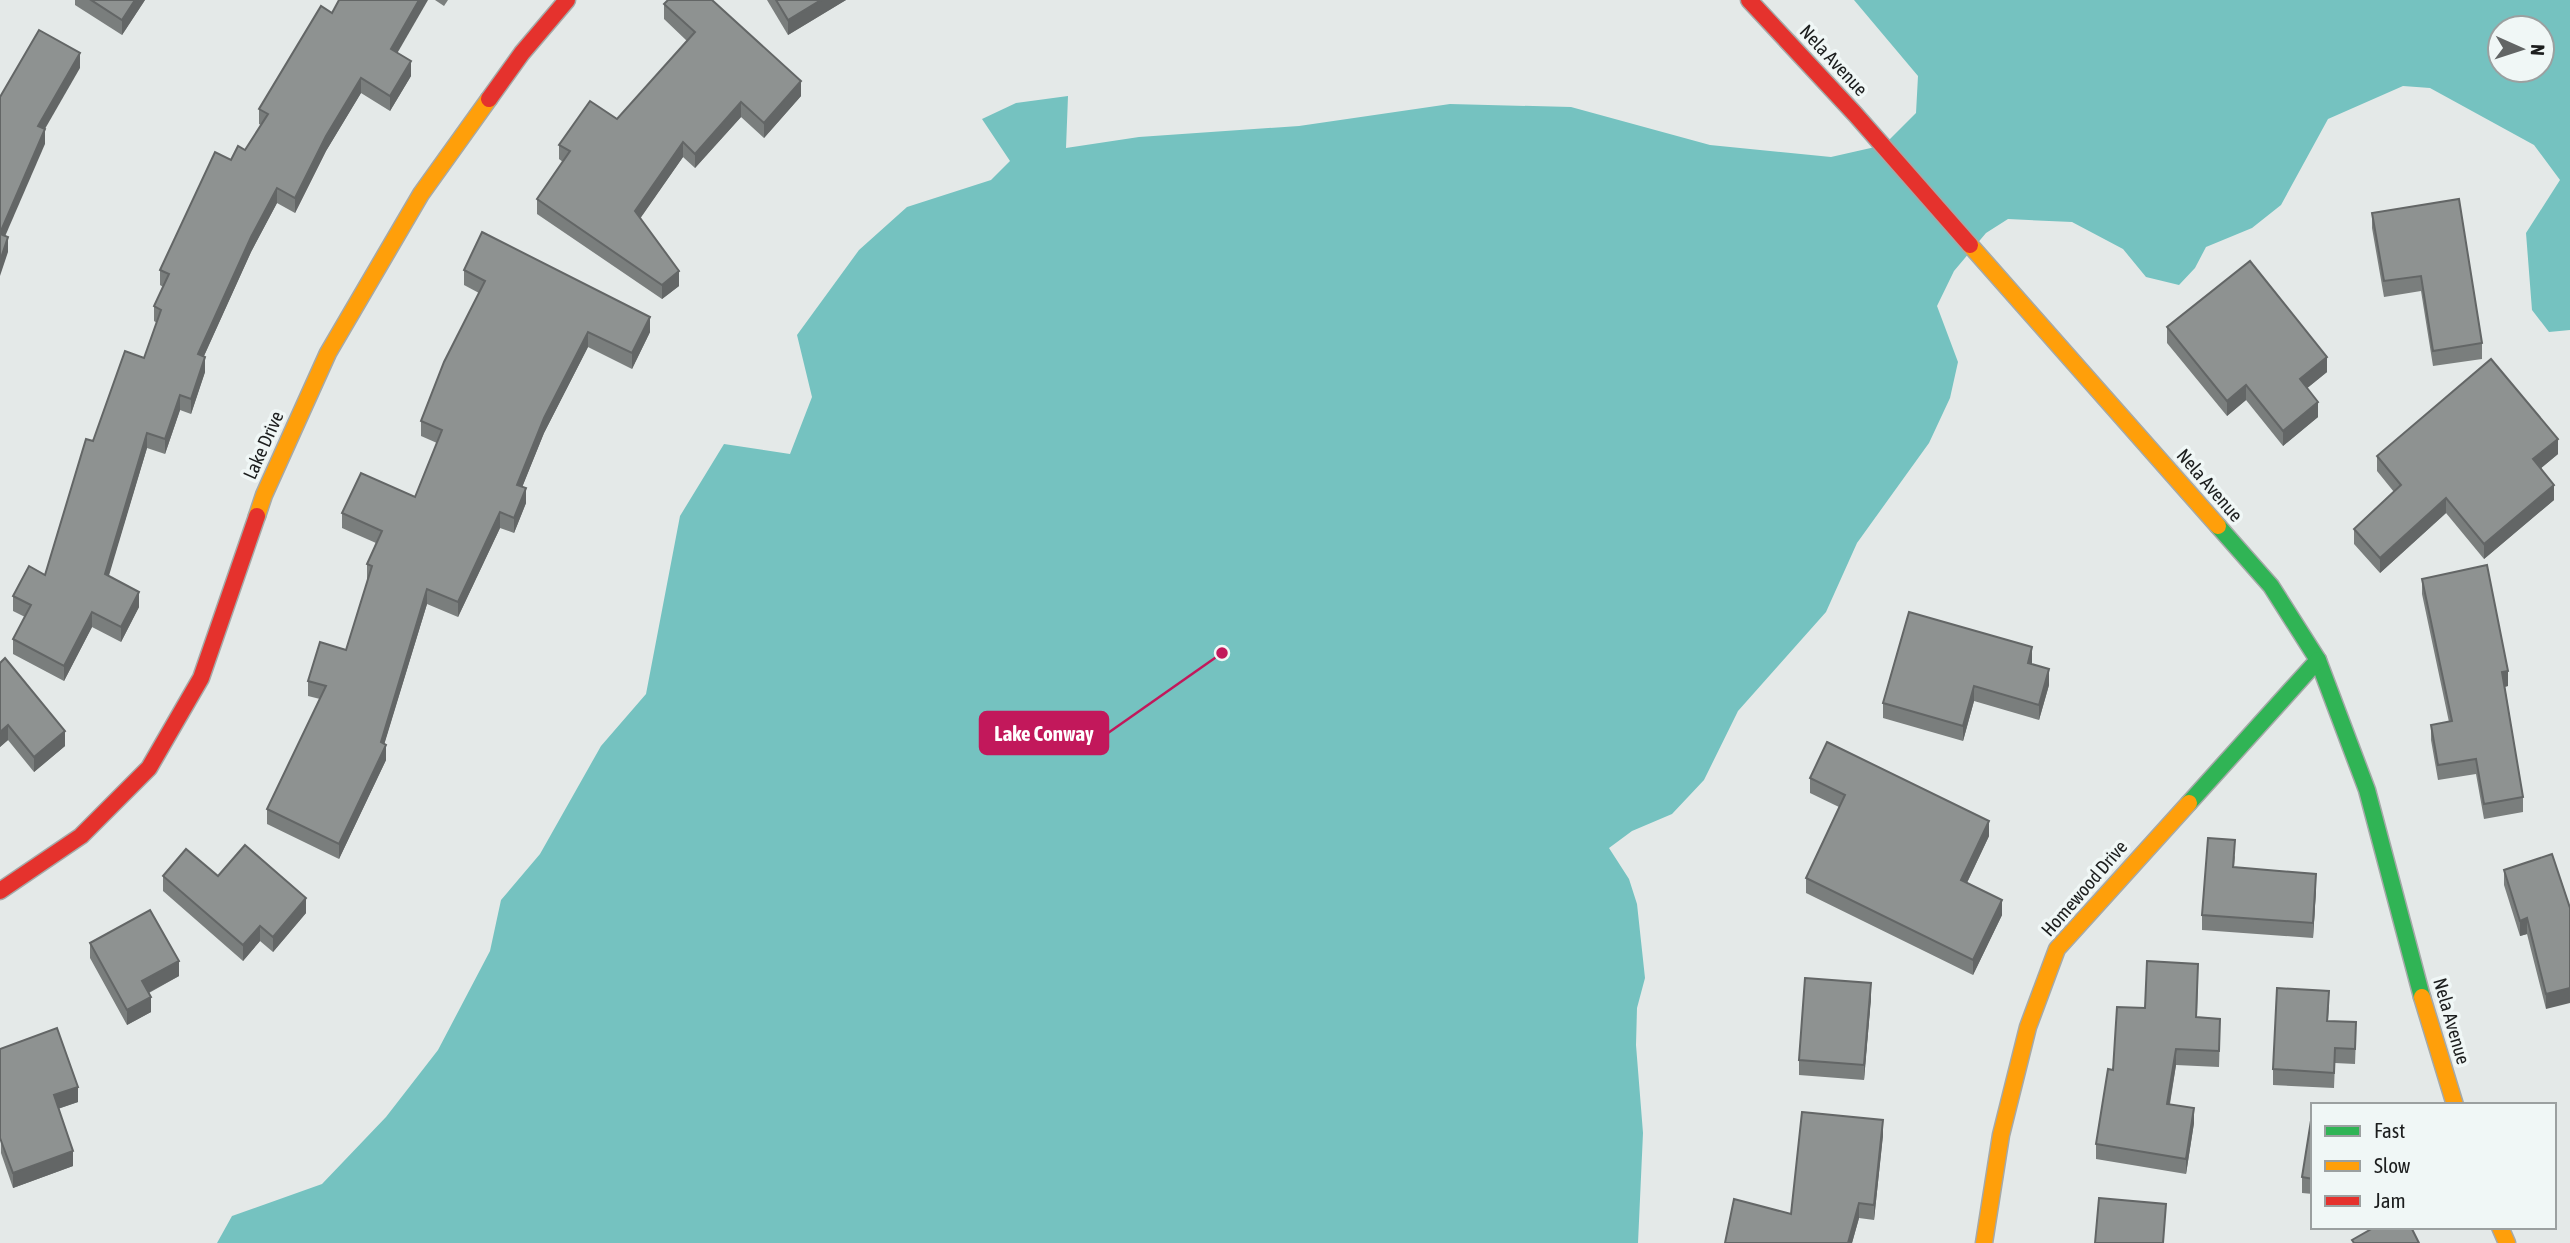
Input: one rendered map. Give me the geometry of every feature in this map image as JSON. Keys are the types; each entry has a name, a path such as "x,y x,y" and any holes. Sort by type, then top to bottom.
{"street":[{"name":"Lake Drive","path":"0,891 81,836 149,768 201,678 264,495 328,353 421,194 522,53 567,0"},
{"name":"Nela Avenue","path":"1748,0 1855,114 2271,586 2318,660 2367,790 2433,1036 2454,1103"},
{"name":"Homewood Drive","path":"1984,1243 2001,1135 2028,1027 2057,949 2318,660"}],"water":[{"path":"1854,0 2570,0 2570,330 2549,332 2532,310 2526,233 2560,180 2534,145 2430,88 2403,86 2328,119 2281,205 2252,228 2206,247 2195,268 2179,285 2146,277 2123,249 2072,222 2008,219 1986,233 1954,271 1937,306 1958,362 1950,398 1929,443 1857,543 1826,612 1738,711 1704,780 1672,814 1632,831 1609,848 1629,879 1637,904 1645,978 1637,1008 1636,1045 1643,1133 1638,1243 217,1243 232,1216 322,1184 386,1117 438,1050 490,951 501,900 540,854 601,746 646,694 680,516 724,444 790,454 812,397 797,335 859,250 907,207 991,180 1010,161 982,119 1016,103 1068,96 1066,148 1139,137 1299,126 1450,104 1571,107 1710,145 1831,157 1884,145 1916,113 1918,76"}],"building":[{"path":"91,0 135,0 122,20"},
{"path":"339,0 419,0 391,49 411,61 390,96 361,78 326,136 295,198 277,188 251,237 198,354 205,357 191,399 180,395 165,439 147,433 105,574 139,592 121,627 92,612 64,666 13,639 31,605 13,596 29,566 45,575 86,439 93,441 125,351 144,358 161,310 154,306 169,274 160,270 215,152 231,160 238,146 245,150 268,114 259,109 321,6 332,13"},
{"path":"668,0 712,0 801,81 764,123 741,102 695,154 683,142 635,211 679,271 662,285 537,199 570,151 559,145 590,101 617,119 695,32 664,4"},
{"path":"776,0 821,0 788,20"},
{"path":"39,30 80,53 38,126 45,129 0,233 0,97"},
{"path":"2459,199 2482,343 2433,351 2421,276 2384,281 2372,213"},
{"path":"482,232 650,317 632,353 588,332 544,418 517,485 526,488 514,518 500,512 458,602 427,589 381,742 386,745 339,844 267,809 326,686 308,681 320,642 346,650 372,566 367,564 382,531 342,513 361,473 415,497 442,430 421,421 444,362 485,281 464,270"},
{"path":"0,234 8,237 0,261"},
{"path":"2250,261 2327,357 2300,379 2318,402 2283,431 2246,385 2227,401 2167,327"},
{"path":"2491,359 2558,439 2533,459 2554,485 2484,544 2446,498 2380,558 2354,529 2401,485 2377,456"},
{"path":"2487,565 2508,671 2502,672 2523,797 2484,804 2476,759 2438,765 2431,725 2452,721 2422,579"},
{"path":"1909,612 2032,647 2028,663 2049,669 2039,705 1974,686 1963,726 1883,703"},
{"path":"5,658 65,731 34,757 8,725 0,732 0,663"},
{"path":"1827,742 1989,821 1961,880 2002,900 1973,960 1806,878 1845,795 1810,778"},
{"path":"2208,838 2235,840 2233,867 2316,874 2313,923 2202,915"},
{"path":"245,845 306,898 273,937 260,926 243,945 163,876 186,849 218,876"},
{"path":"2552,854 2570,908 2570,988 2546,994 2527,918 2520,921 2504,870"},
{"path":"150,910 179,961 142,981 151,997 127,1010 90,943"},
{"path":"2147,961 2198,964 2196,1017 2220,1019 2219,1051 2176,1049 2167,1104 2194,1108 2186,1159 2096,1144 2108,1069 2113,1070 2117,1007 2145,1008"},
{"path":"1805,978 1871,983 1864,1065 1799,1060"},
{"path":"2277,988 2329,991 2327,1021 2356,1022 2355,1049 2335,1048 2334,1073 2273,1069"},
{"path":"57,1028 78,1087 54,1095 73,1151 13,1173 0,1138 0,1049"},
{"path":"1802,1112 1883,1120 1874,1205 1859,1203 1848,1243 1725,1243 1734,1199 1791,1214"},
{"path":"2311,1121 2311,1179 2302,1177"},
{"path":"2099,1198 2166,1204 2163,1243 2095,1243"},
{"path":"2371,1229 2412,1229 2419,1243 2354,1243 2352,1240"}],"traffic: fast":[{"path":"2218,526 2271,586 2318,660 2367,790 2422,997"},
{"path":"2189,803 2318,660"}],"traffic: slow":[{"path":"257,516 328,353 421,194 489,99"},
{"path":"1970,245 2218,526"},
{"path":"1984,1243 2001,1135 2028,1027 2057,949 2189,803"},
{"path":"2422,997 2454,1103"},
{"path":"2501,1229 2507,1243"}],"traffic: jam":[{"path":"489,99 522,53 567,0"},
{"path":"1749,0 1855,114 1970,245"},
{"path":"0,891 81,836 149,768 201,678 257,516"}],"place":[{"name":"Lake Conway","path":"1222,653"}]}
